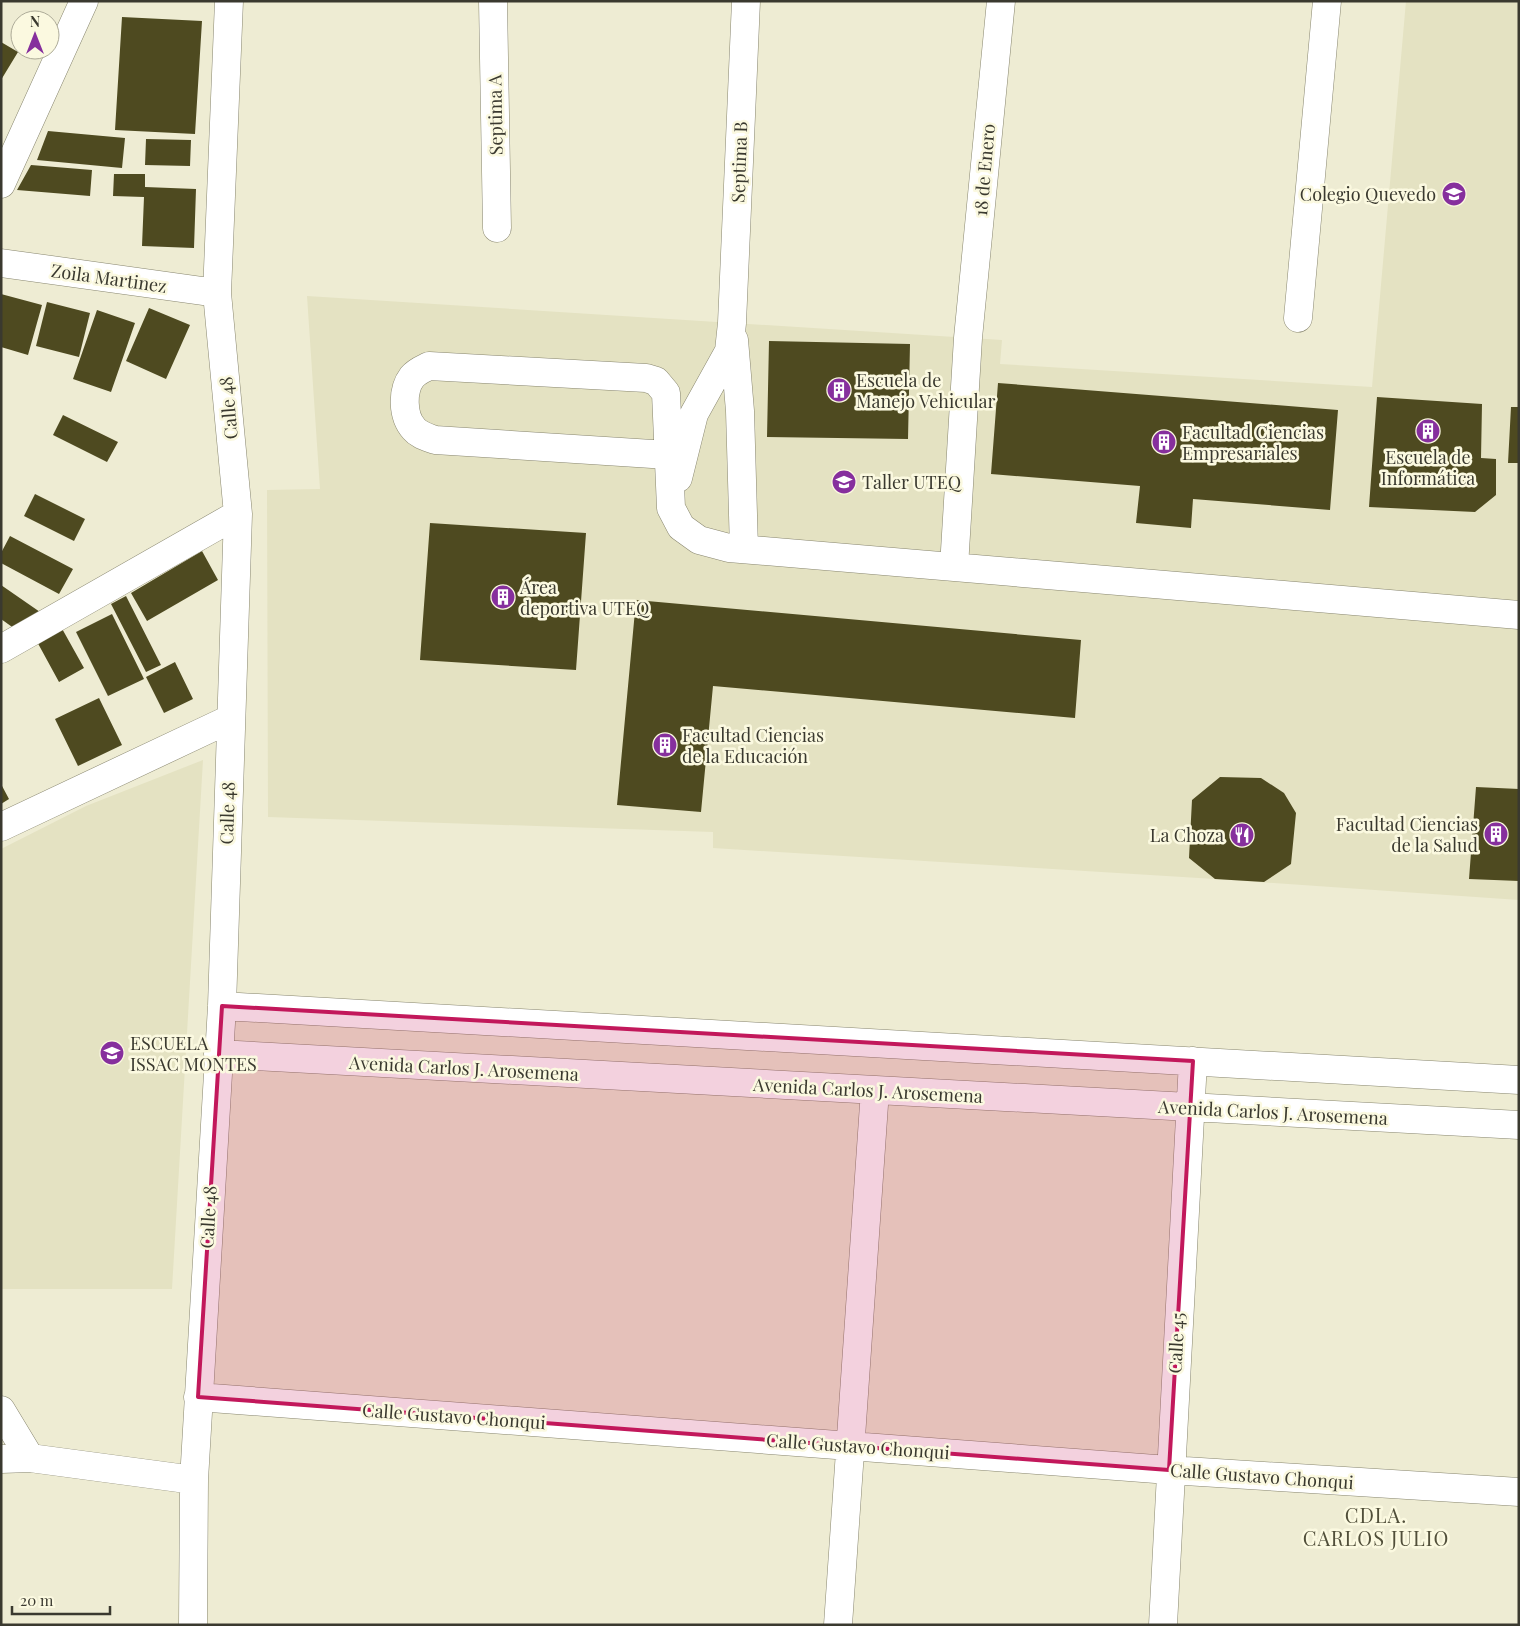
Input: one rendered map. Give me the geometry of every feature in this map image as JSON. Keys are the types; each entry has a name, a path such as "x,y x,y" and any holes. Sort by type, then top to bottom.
{"street":[{"path":"1,184 84,1"},
{"name":"Calle 48","path":"193,1625 194,1480 222,1006 238,514 217,293 229,1"},
{"name":"Septima A","path":"493,1 497,228"},
{"name":"Septima B","path":"732,323 746,1"},
{"name":"18 de Enero","path":"954,567 968,338 1000,1"},
{"path":"1298,318 1327,1"},
{"name":"Zoila Martinez","path":"1,263 217,293"},
{"path":"671,508 694,414 729,351 732,323"},
{"path":"732,323 740,411 744,549"},
{"path":"668,454 435,440 422,436 413,429 407,417 404,403 411,378 418,371 429,366 646,378 656,381 666,393 671,508 681,527 699,540 728,548 1519,615"},
{"path":"1,649 238,514"},
{"path":"1,827 230,719"},
{"path":"222,1006 1519,1080"},
{"name":"Avenida Carlos J. Arosemena","path":"218,1054 1519,1125"},
{"name":"Calle 45","path":"1163,1625 1169,1470 1193,1061"},
{"path":"838,1625 875,1090"},
{"name":"Calle Gustavo Chonqui","path":"198,1397 1169,1470 1519,1492"},
{"path":"1,1410 30,1458"},
{"path":"1,1459 30,1458 194,1480"}],"highlighted area":[{"path":"222,1006 1193,1061 1169,1470 198,1397"}],"shaded area":[{"path":"1406,1 1519,1 1519,900 713,848 713,832 268,817 267,490 320,489 307,296 1002,340 1000,364 1372,387"},
{"path":"203,760 172,1289 1,1289 1,849 86,806"}],"building":[{"path":"122,17 202,21 195,134 115,130"},
{"path":"1,42 10,47 10,60 13,60 1,80"},
{"path":"48,131 125,138 122,168 37,160"},
{"path":"146,139 191,140 190,166 145,165"},
{"path":"31,165 92,170 90,196 17,190"},
{"path":"114,174 145,174 145,187 196,189 194,248 142,246 144,197 113,196"},
{"path":"1,294 42,305 28,355 1,347"},
{"path":"47,302 90,313 79,357 36,346"},
{"path":"149,308 190,325 166,379 126,361"},
{"path":"97,310 135,323 111,392 73,379"},
{"name":"Escuela de Manejo Vehicular","path":"769,341 910,344 908,439 767,437"},
{"name":"Facultad Ciencias Empresariales","path":"998,383 1338,410 1330,510 1193,499 1191,528 1136,523 1140,486 991,474"},
{"name":"Escuela de Informática","path":"1377,397 1482,404 1481,458 1496,459 1496,495 1475,512 1369,507"},
{"path":"1511,407 1519,407 1519,463 1508,463"},
{"path":"63,415 118,442 107,462 53,435"},
{"path":"35,494 85,519 74,541 24,516"},
{"name":"Área deportiva UTEQ","path":"430,523 586,533 576,670 420,660"},
{"path":"10,536 73,569 59,594 1,563 1,553"},
{"path":"202,551 218,580 147,621 131,593"},
{"path":"1,585 40,612 15,629 1,619"},
{"path":"126,596 161,665 146,672 111,604"},
{"path":"636,600 1081,640 1075,718 713,686 701,812 617,805"},
{"path":"112,614 144,679 108,696 76,632"},
{"path":"60,625 84,668 59,682 35,638"},
{"path":"175,662 193,699 164,713 146,677"},
{"path":"99,698 122,745 78,766 55,719"},
{"name":"La Choza","path":"1220,777 1261,778 1284,793 1296,813 1291,864 1264,882 1215,879 1189,858 1192,800"},
{"path":"1,784 9,799 1,804"},
{"name":"Facultad Ciencias de la Salud","path":"1476,787 1519,789 1519,881 1469,879"}],"place":[{"name":"Colegio Quevedo","path":"1454,194"},
{"name":"Escuela de Manejo Vehicular","path":"839,390"},
{"name":"Escuela de Informática","path":"1428,431"},
{"name":"Facultad Ciencias Empresariales","path":"1164,442"},
{"name":"Taller UTEQ","path":"844,482"},
{"name":"Área deportiva UTEQ","path":"503,597"},
{"name":"Facultad Ciencias de la Educación","path":"665,745"},
{"name":"Facultad Ciencias de la Salud","path":"1496,834"},
{"name":"La Choza","path":"1242,835"},
{"name":"ESCUELA ISSAC MONTES","path":"112,1053"}],"district":[{"name":"CDLA. CARLOS JULIO","path":"1376,1526"}]}
